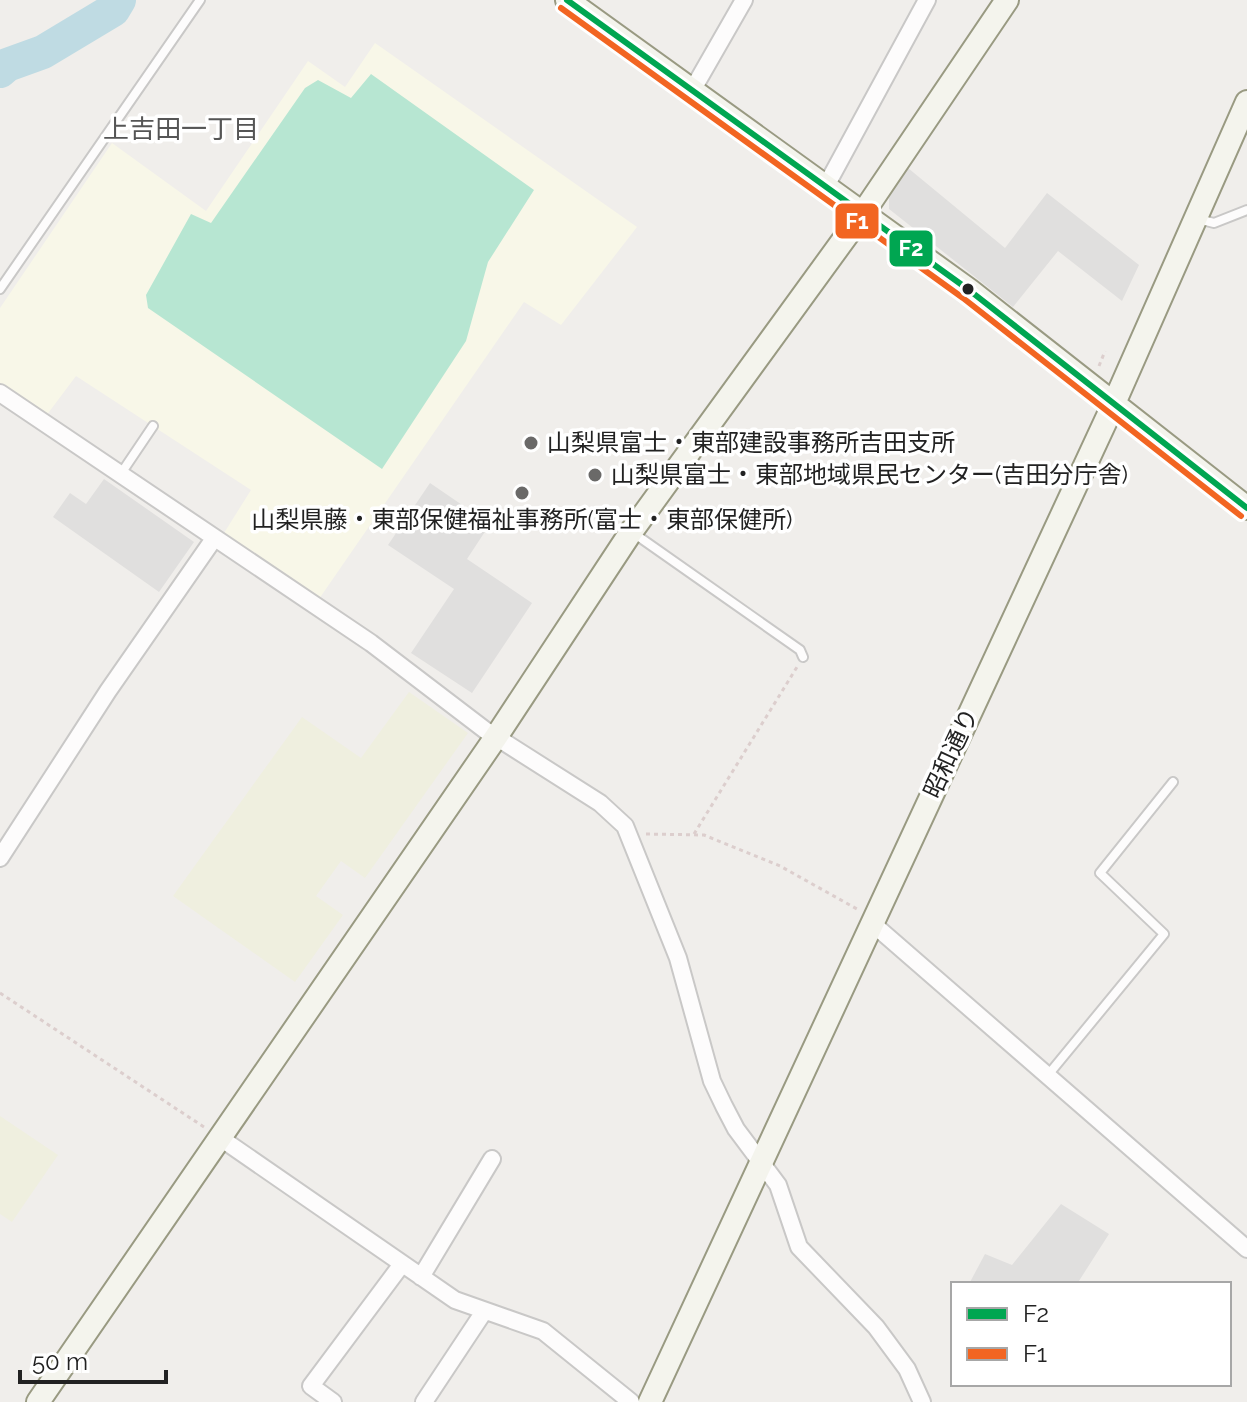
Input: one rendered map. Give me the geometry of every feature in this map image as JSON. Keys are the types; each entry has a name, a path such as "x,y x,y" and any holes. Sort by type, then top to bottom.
{"street":[{"path":"567,0 863,213 1115,401 1247,508"},
{"path":"693,89 744,0"},
{"path":"826,186 927,0"},
{"path":"38,1402 496,737 631,532 863,213 1007,0"},
{"name":"昭和通り","path":"650,1402 1115,401 1247,102"},
{"path":"0,393 213,540 371,643 496,737 600,803 625,826 678,958 712,1081 736,1129 778,1185 799,1247 876,1327 907,1369 922,1402"},
{"path":"0,858 108,691 213,540"},
{"path":"873,924 1247,1249"},
{"path":"219,1137 455,1300 483,1313 543,1331 631,1402"},
{"path":"421,1277 492,1159"},
{"path":"333,1402 311,1386 402,1264"},
{"path":"424,1402 483,1313"}],"lane":[{"path":"0,289 200,0"},
{"path":"1194,218 1214,223 1247,210"},
{"path":"120,476 153,426"},
{"path":"631,532 800,650 803,657"},
{"path":"1047,1075 1164,934 1100,873 1173,782"}],"path":[{"path":"694,834 803,657"},
{"path":"630,835 694,834 780,866 853,907 873,924"},
{"path":"0,993 219,1137"}],"shaded area":[{"path":"375,43 637,227 561,325 524,302 319,599 224,533 251,490 76,376 46,416 0,384 0,308 112,143 206,211 308,61 345,87"},
{"path":"908,168 1005,248 1047,193 1139,265 1122,301 1058,251 1013,307 889,209 889,196"},
{"path":"104,479 194,542 159,592 53,517 70,493 86,504"},
{"path":"430,483 490,524 467,559 532,603 472,693 411,653 454,589 388,545"},
{"path":"1061,1204 1109,1234 1078,1282 970,1282 985,1254 1012,1265"}],"green space":[{"path":"371,74 534,190 488,262 466,341 382,469 148,308 146,295 191,214 211,223 305,88 318,80 351,98"},
{"path":"409,692 468,733 365,878 341,861 316,896 343,915 295,982 173,896 302,717 361,758"},
{"path":"0,1116 58,1155 12,1222 0,1214"}],"waterway":[{"path":"0,71 7,65 43,52 113,10 119,0"}],"transit line":[{"name":"F2","path":"567,0 969,290 1247,508"},
{"name":"F1","path":"561,8 963,298 1241,516"}],"place":[{"name":"山梨県富士・東部建設事務所吉田支所","path":"531,443"},
{"name":"山梨県富士・東部地域県民センター(吉田分庁舎)","path":"595,475"},
{"name":"山梨県藤・東部保健福祉事務所(富士・東部保健所)","path":"522,493"}],"district":[{"name":"上吉田一丁目","path":"181,129"}]}
